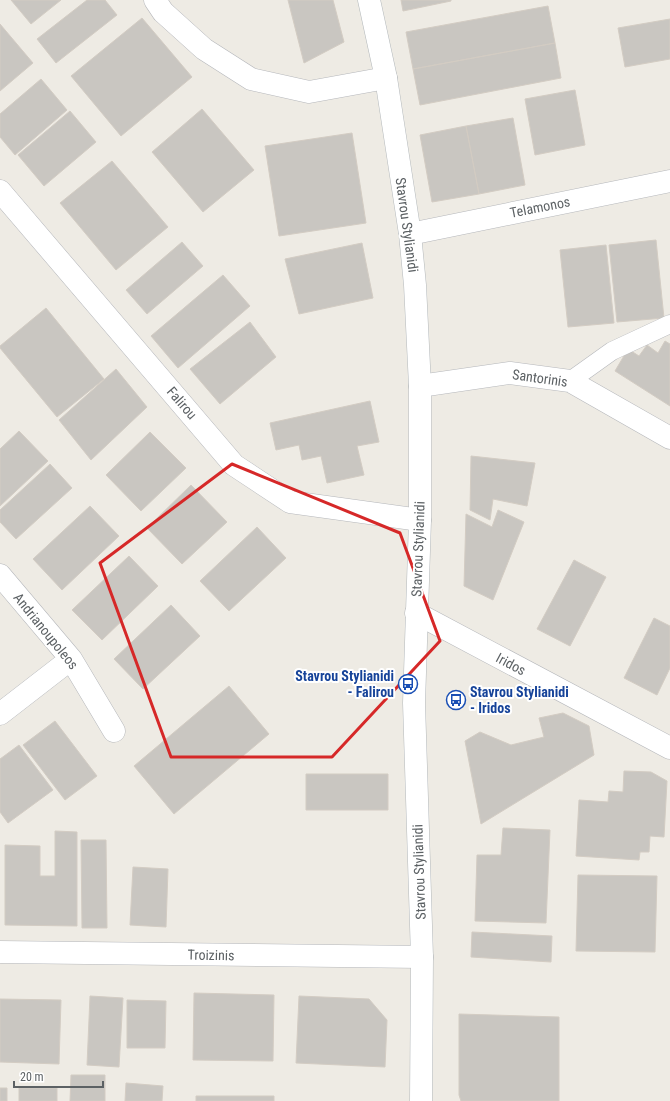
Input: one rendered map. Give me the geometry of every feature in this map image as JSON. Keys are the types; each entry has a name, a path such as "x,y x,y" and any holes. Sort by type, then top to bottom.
{"street":[{"path":"155,0 163,12 204,49 251,79 310,92 386,78"},
{"name":"Stavrou Stylianidi","path":"369,0 386,78 410,234 415,285 420,386 420,520 414,703 422,957 421,1101"},
{"name":"Telamonos","path":"410,234 670,181"},
{"name":"Falirou","path":"0,191 234,465 290,502 420,520"},
{"name":"Santorinis","path":"420,386 510,373 570,381 670,438"},
{"name":"Andrianoupoleos","path":"0,575 71,659 114,731"},
{"name":"Iridos","path":"416,613 670,748"},
{"path":"0,714 71,659"},
{"name":"Troizinis","path":"0,952 422,957"}],"lane":[{"path":"570,381 612,352 670,324"}],"highlighted area":[{"path":"232,464 400,533 440,641 332,757 171,757 100,563"}],"building":[{"path":"11,0 61,0 31,24"},
{"path":"87,0 105,0 117,15 56,63 37,39"},
{"path":"288,0 333,0 344,42 304,63"},
{"path":"401,0 451,0 451,1 403,11"},
{"path":"548,6 555,43 413,69 406,32"},
{"path":"142,18 192,77 121,136 71,76"},
{"path":"670,19 670,59 625,67 618,28"},
{"path":"0,24 33,63 0,91"},
{"path":"555,43 561,78 420,105 413,69"},
{"path":"41,79 67,110 15,155 0,137 0,114"},
{"path":"575,90 585,145 535,155 525,99"},
{"path":"202,109 254,170 203,212 152,152"},
{"path":"70,111 96,142 44,186 18,155"},
{"path":"513,118 525,185 479,194 466,126"},
{"path":"466,126 479,194 432,202 420,135"},
{"path":"352,133 366,223 279,236 265,146"},
{"path":"112,161 168,227 116,270 60,203"},
{"path":"656,240 664,318 617,322 609,245"},
{"path":"182,242 203,266 147,314 126,290"},
{"path":"362,243 373,298 299,314 285,259"},
{"path":"606,245 614,323 568,327 560,250"},
{"path":"223,275 250,306 178,368 151,336"},
{"path":"46,308 104,379 57,417 0,348 0,346"},
{"path":"250,322 276,357 220,404 190,369"},
{"path":"665,341 670,344 670,406 615,371 628,349 639,356 647,345 658,353"},
{"path":"116,369 147,407 91,460 59,420"},
{"path":"370,401 379,442 357,446 364,475 327,483 321,456 302,460 299,445 276,450 270,423"},
{"path":"19,431 48,461 0,506 0,449"},
{"path":"150,432 186,468 141,511 106,475"},
{"path":"471,456 535,463 527,506 493,499 490,520 470,510"},
{"path":"50,464 72,488 16,539 0,522 0,510"},
{"path":"191,485 227,522 182,564 147,528"},
{"path":"90,506 119,536 62,590 33,559"},
{"path":"498,510 524,522 493,600 464,586 466,514 492,527"},
{"path":"257,527 286,558 229,611 200,581"},
{"path":"129,556 158,586 102,640 72,610"},
{"path":"574,560 606,577 570,646 537,629"},
{"path":"171,605 200,636 143,689 114,659"},
{"path":"654,618 670,626 670,668 657,695 624,678"},
{"path":"229,686 269,734 174,814 134,766"},
{"path":"563,713 589,726 594,755 481,824 465,741 480,732 511,745 544,737 539,718"},
{"path":"55,721 97,776 65,800 23,745"},
{"path":"19,745 53,790 8,823 0,812 0,759"},
{"path":"624,771 651,772 667,781 664,837 650,836 649,852 640,852 639,860 576,856 579,800 608,802 609,791 623,792"},
{"path":"306,774 388,774 388,810 306,810"},
{"path":"503,828 550,830 546,923 475,921 477,855 501,855"},
{"path":"55,831 77,832 77,926 5,925 5,845 40,846 40,876 55,876"},
{"path":"81,840 106,840 107,928 82,928"},
{"path":"133,867 168,869 166,927 130,925"},
{"path":"578,875 657,876 655,952 576,951"},
{"path":"472,932 552,936 551,962 471,957"},
{"path":"194,993 274,995 273,1061 193,1060"},
{"path":"90,996 123,998 119,1067 87,1065"},
{"path":"299,996 369,999 387,1020 385,1067 296,1063"},
{"path":"0,999 61,1000 59,1064 0,1062"},
{"path":"127,1000 166,1001 165,1048 127,1048"},
{"path":"459,1014 559,1017 559,1101 461,1101 459,1095"},
{"path":"71,1075 105,1075 105,1101 70,1101"},
{"path":"126,1083 163,1086 162,1101 125,1101"},
{"path":"0,1088 7,1088 7,1101 0,1101"},
{"path":"19,1088 57,1088 57,1101 19,1101"},
{"path":"196,1096 274,1096 274,1101 196,1101"}],"place":[{"name":"Stavrou Stylianidi - Falirou","path":"408,684"},
{"name":"Stavrou Stylianidi - Iridos","path":"456,700"}]}
